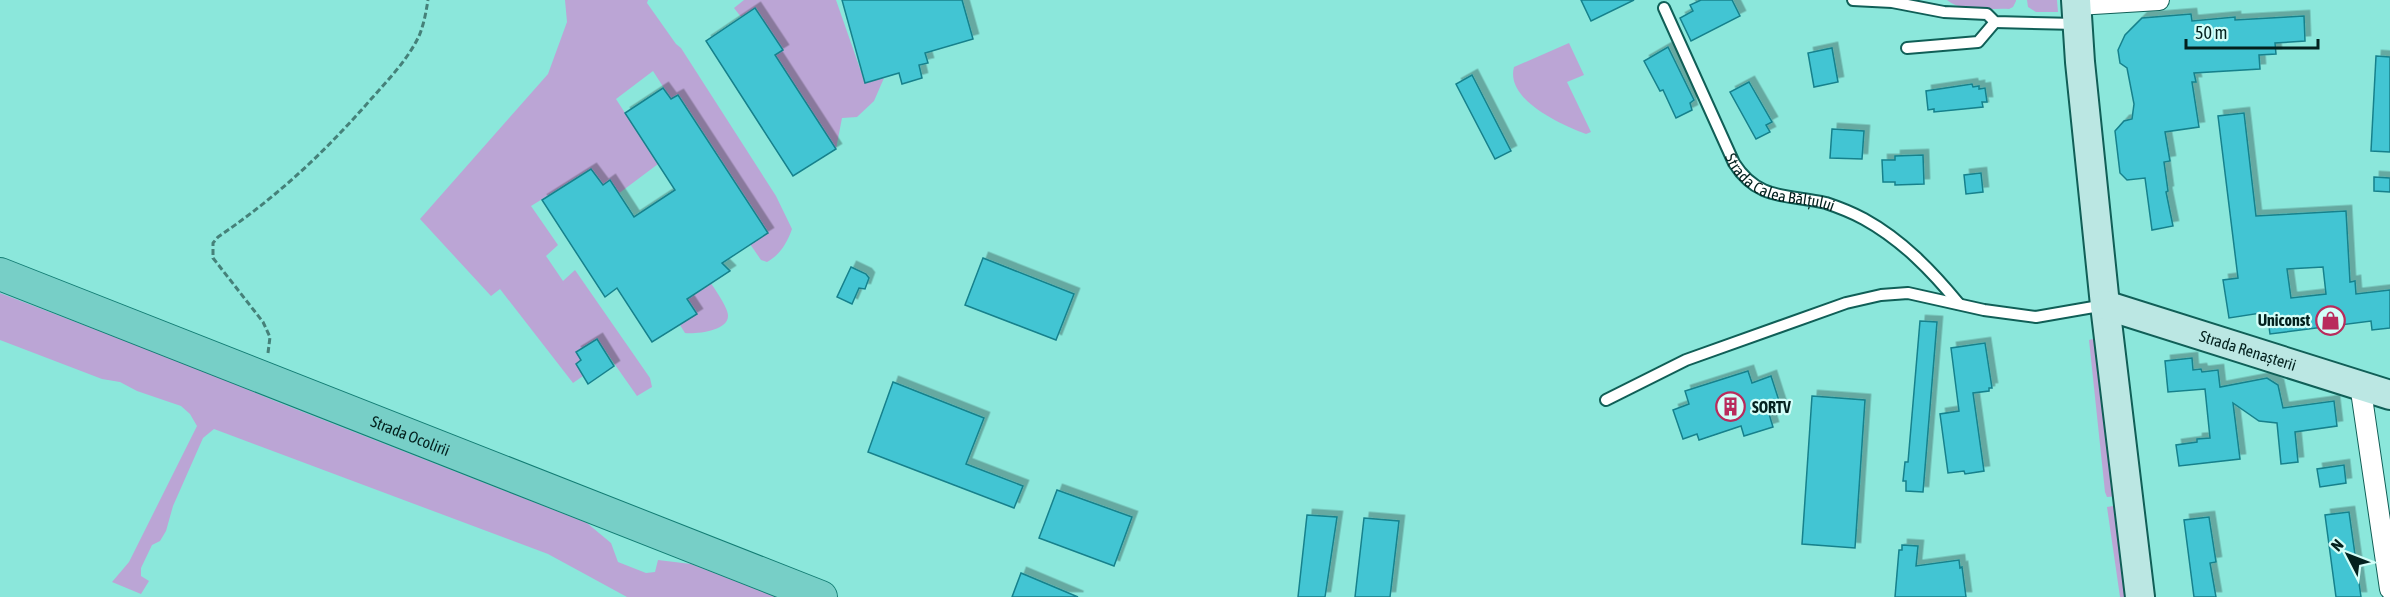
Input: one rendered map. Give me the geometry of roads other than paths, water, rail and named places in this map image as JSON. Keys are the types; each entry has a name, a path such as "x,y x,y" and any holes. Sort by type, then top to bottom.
{"main road":[{"path":"2077,10 2105,305 2140,597"},
{"name":"Strada Ocolirii","path":"0,274 821,597"},
{"name":"Strada Renașterii","path":"2105,305 2390,394"}],"street":[{"path":"2077,10 2159,0"},
{"path":"2360,384 2390,589"}],"lane":[{"path":"1853,0 1892,2 1944,12 1988,14 1995,22"},
{"name":"Strada Calea Bălțului","path":"1664,8 1734,163 1748,182 1773,194 1828,204 1863,219 1887,233 1931,270 1959,304"},
{"path":"1907,48 1978,42 1995,22 2077,10"},
{"path":"1606,400 1686,360 1846,303 1881,295 1908,293 2036,317 2105,305"}],"place":[{"name":"Uniconst","path":"2331,320"},
{"name":"SORTV","path":"1731,407"}]}
